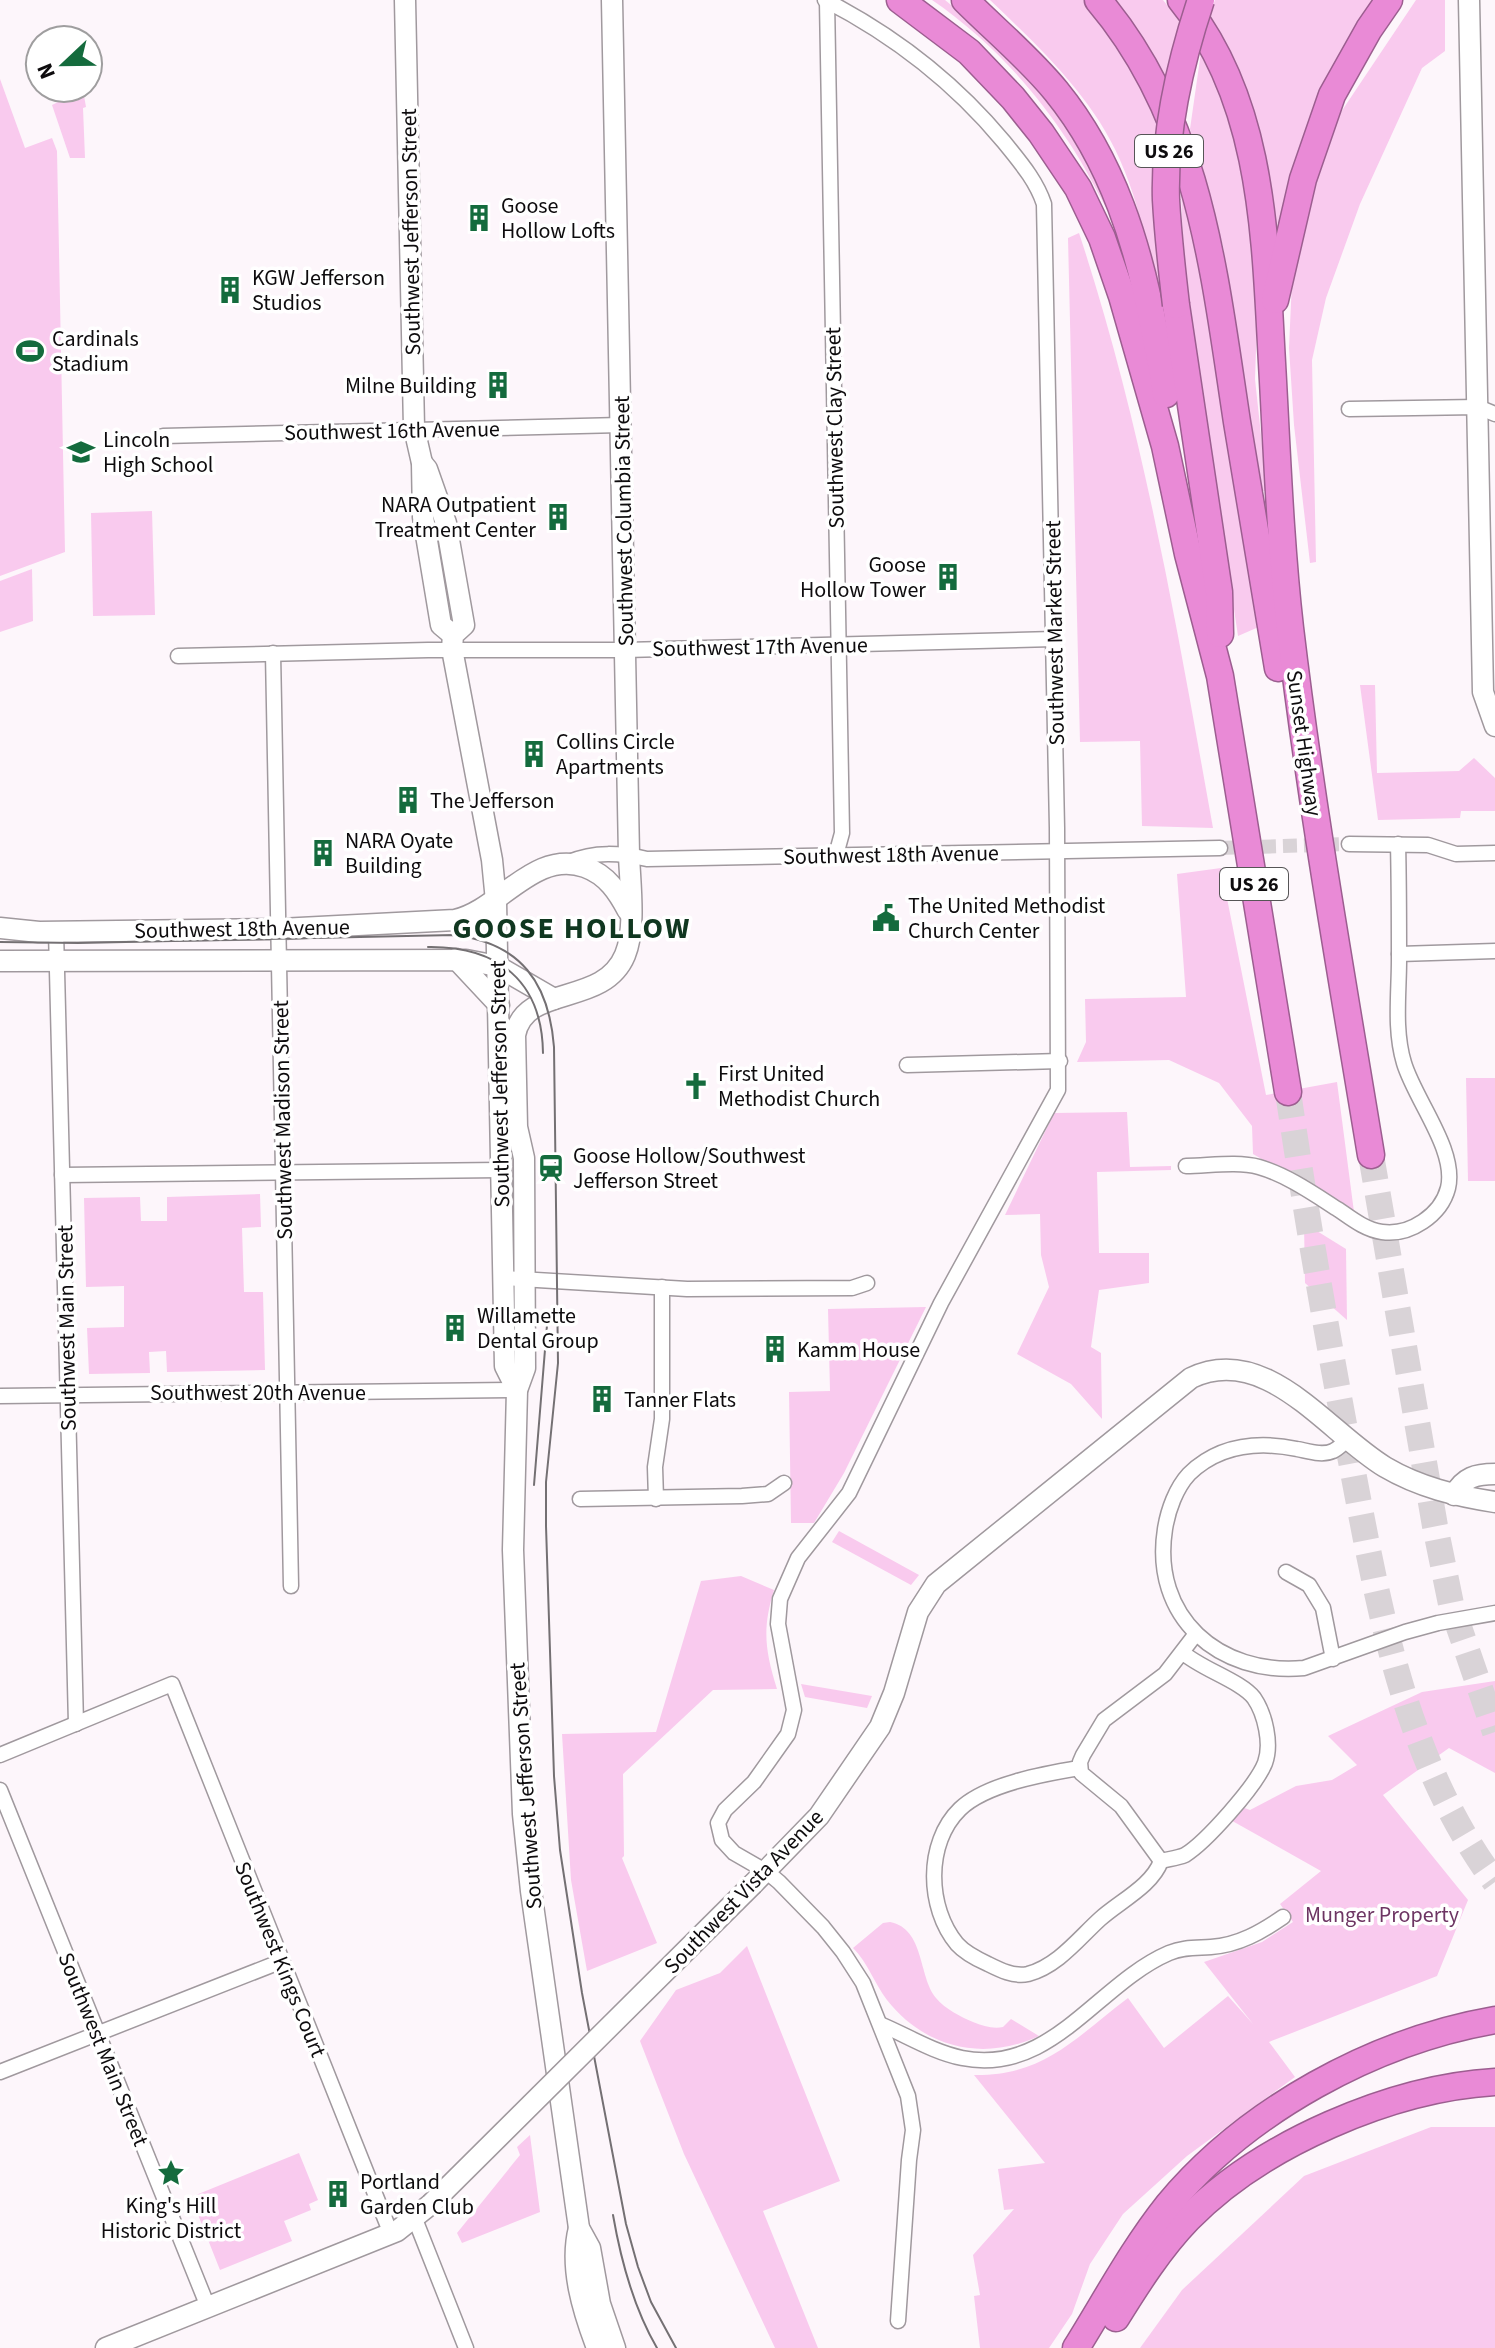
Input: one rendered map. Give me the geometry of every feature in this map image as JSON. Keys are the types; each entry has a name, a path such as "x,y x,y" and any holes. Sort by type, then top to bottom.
{"highway":[{"path":"900,0 969,52 1013,98 1078,188 1102,238 1165,446 1188,554 1220,676"},
{"path":"965,0 1056,91 1089,138 1111,177 1131,234 1151,309 1166,390 1165,446"},
{"path":"1098,0 1143,62 1165,106 1199,200 1216,281 1282,692 1303,743"},
{"path":"1181,0 1198,20 1220,60 1243,117 1258,187 1270,327"},
{"name":"US 26","path":"1201,0 1180,76 1170,138 1166,197 1176,305 1219,592 1220,676 1288,1092"},
{"path":"1270,327 1303,179 1332,95 1389,0"},
{"name":"Sunset Highway","path":"1270,327 1284,575 1303,743 1371,1155"},
{"path":"1076,2348 1143,2238 1170,2203 1211,2161 1270,2112 1330,2076 1390,2048 1495,2020"},
{"path":"1097,2348 1133,2291 1188,2219 1248,2172 1314,2133 1379,2105 1439,2089 1495,2082"}],"main road":[{"name":"Southwest Jefferson Street","path":"405,0 414,428 422,463 427,469 449,538 464,625 453,642 492,860 499,1005 505,1366 517,1390"},
{"name":"Southwest Columbia Street","path":"554,999 586,991 608,978 625,956 629,942 612,0"},
{"path":"1469,0 1486,410 1483,692 1495,726"},
{"path":"565,863 591,870 608,881 630,915"},
{"name":"Southwest 18th Avenue","path":"0,928 56,931 280,929 455,920 472,915 496,901 540,870 565,863"},
{"path":"456,959 499,1005"},
{"name":"Southwest 18th Avenue","path":"0,961 456,959 497,966 554,999"},
{"name":"Southwest Jefferson Street","path":"554,999 530,1010 517,1024 515,1035 517,1127 524,1158 525,1368 517,1390 513,1550 523,1814 579,2228"},
{"name":"Southwest Vista Avenue","path":"106,2348 391,2234 415,2219 819,1816 880,1727 894,1693 918,1612 936,1584 1181,1384 1200,1374 1221,1369 1245,1370 1261,1375 1384,1467 1418,1484 1454,1495 1495,1502"},
{"path":"1454,1495 1469,1478 1495,1474"},
{"path":"579,2228 573,2250 582,2300 597,2348"},
{"path":"579,2228 590,2248 600,2304 615,2348"}],"street":[{"name":"Southwest Market Street","path":"760,1878 722,1840 718,1823 725,1810 754,1782 788,1734 794,1710 779,1643 780,1599 798,1558 849,1493 941,1303 1053,1101 1060,1081 1044,204 1038,186 1026,168 963,98 897,44 826,0"},
{"name":"Southwest Clay Street","path":"826,0 842,833 836,855"},
{"path":"1349,409 1486,410"},
{"name":"Southwest 16th Avenue","path":"163,436 621,425"},
{"name":"Southwest 17th Avenue","path":"178,656 453,642 625,650 1054,639"},
{"name":"Southwest Madison Street","path":"273,653 291,1586"},
{"path":"1349,844 1428,845 1456,854 1495,853"},
{"path":"1186,1166 1242,1165 1266,1169 1361,1224 1381,1232 1409,1228 1429,1218 1443,1200 1448,1187 1448,1164 1409,1078 1398,1034 1398,844"},
{"name":"Southwest 18th Avenue","path":"565,863 619,853 647,859 1220,848"},
{"name":"Southwest Main Street","path":"56,931 76,1724"},
{"path":"1399,954 1495,951"},
{"path":"907,1065 1060,1061"},
{"path":"62,1175 501,1170"},
{"path":"502,1278 687,1289 852,1288 867,1283"},
{"path":"656,1499 655,1467 662,1419 662,1287"},
{"name":"Southwest 20th Avenue","path":"0,1396 517,1390"},
{"path":"1347,1440 1333,1452 1322,1453 1275,1445 1232,1448 1188,1475 1174,1496 1161,1550 1169,1589 1195,1635 1226,1656 1258,1667 1293,1669 1333,1659 1405,1632 1495,1613"},
{"path":"580,1499 768,1494 784,1483"},
{"path":"1286,1572 1309,1585 1323,1608 1333,1659"},
{"path":"1079,1768 1083,1755 1104,1720 1165,1674 1195,1635"},
{"path":"1079,1768 990,1791 969,1802 950,1820 935,1856 939,1909 955,1942 976,1959 1002,1971 1018,1975 1034,1971 1065,1952 1111,1909 1151,1878 1161,1861 1189,1852 1213,1830 1240,1801 1261,1771 1268,1751 1268,1739 1260,1711 1248,1691 1194,1662 1182,1652"},
{"name":"Southwest Kings Court","path":"76,1724 172,1684 391,2234"},
{"path":"0,1755 76,1724"},
{"path":"1079,1768 1085,1777 1131,1817 1161,1861"},
{"name":"Southwest Main Street","path":"0,1790 208,2307"},
{"path":"760,1878 823,1927 843,1952 863,1983 882,2025 908,2096 913,2119 898,2321"},
{"path":"882,2025 934,2050 964,2058 996,2060 1029,2051 1058,2036 1111,1989 1168,1953 1185,1948 1214,1947 1256,1936 1283,1917"},
{"path":"0,2072 282,1961"},
{"path":"415,2219 466,2348"}],"green space":[{"path":"932,0 945,0 980,29 1042,91 1080,144 1112,209 1108,211 1073,149 1024,82 989,46"},
{"path":"990,0 1088,0 1161,110 1165,306 1159,307 1134,196 1109,137 1063,74"},
{"path":"1113,0 1163,0 1180,21 1166,83 1149,50"},
{"path":"1215,0 1376,0 1323,87 1301,143 1282,223 1271,224 1227,48 1209,16"},
{"path":"1416,0 1445,0 1445,51 1422,68 1360,204 1326,298 1312,360 1316,562 1310,563 1294,425 1289,348 1292,280 1311,195 1331,127"},
{"path":"1201,52 1240,136 1258,292 1255,379 1267,491 1260,491 1223,246 1190,129"},
{"name":"Cardinals Stadium","path":"0,79 25,148 52,138 57,151 65,552 0,576"},
{"path":"85,104 83,108 85,158 70,158 52,105"},
{"path":"1181,187 1194,216 1261,626 1238,636 1190,316 1183,253"},
{"path":"1079,233 1102,306 1140,454 1172,603 1213,828 1142,826 1140,741 1080,742 1068,238"},
{"path":"152,511 155,615 93,616 91,513"},
{"path":"32,569 33,621 0,632 0,581"},
{"path":"1360,685 1375,685 1377,773 1459,771 1474,758 1495,778 1495,811 1461,811 1460,818 1378,820"},
{"path":"1221,868 1266,1095 1337,1082 1354,1212 1253,1154 1252,1126 1219,1083 1169,1060 1077,1062 1086,1042 1085,999 1186,997 1177,874"},
{"path":"1466,1078 1495,1078 1495,1181 1468,1181"},
{"path":"1127,1112 1130,1167 1171,1166 1171,1170 1097,1172 1099,1253 1149,1253 1149,1283 1099,1290 1091,1347 1101,1353 1102,1419 1071,1384 1017,1354 1049,1287 1041,1255 1040,1214 1005,1215 1054,1113"},
{"path":"260,1194 261,1227 242,1228 244,1292 263,1292 265,1370 167,1372 166,1351 149,1352 150,1373 89,1374 87,1328 124,1327 124,1286 86,1287 84,1198 140,1197 141,1221 167,1221 167,1197"},
{"path":"1304,1223 1346,1249 1347,1320 1305,1283"},
{"path":"926,1307 844,1473 814,1523 791,1523 789,1392 830,1391 828,1309"},
{"path":"839,1531 919,1575 911,1585 832,1542"},
{"path":"741,1576 774,1590 766,1640 777,1689 713,1690 623,1774 622,1858 657,1943 587,1971 571,1880 562,1734 656,1732 701,1581"},
{"name":"Munger Property","path":"1495,1681 1495,1773 1449,1748 1383,1795 1468,1900 1437,1976 1269,2042 1295,2077 1187,2156 1123,2214 1090,2264 1072,2314 1049,2348 980,2348 974,2296 980,2295 973,2255 1014,2209 1004,2210 998,2169 1045,2163 974,2075 1021,2069 1058,2052 1128,1998 1164,2048 1228,1996 1253,2024 1204,1962 1262,1942 1293,1922 1280,1904 1321,1871 1227,1818 1239,1806 1250,1810 1296,1786 1332,1780 1357,1765 1328,1736 1422,1692"},
{"path":"801,1684 872,1696 867,1708 805,1697"},
{"path":"883,1923 901,1926 915,1943 930,1989 944,2006 963,2018 988,2027 1003,2027 1011,2019 1039,2036 1018,2044 976,2049 956,2046 919,2030 887,2000 853,1948"},
{"path":"747,1946 840,2181 763,2211 818,2348 775,2348 684,2154 640,2041 676,1990 720,1973"},
{"path":"1431,2127 1495,2127 1495,2348 1140,2348 1182,2290 1304,2176"},
{"path":"530,2135 540,2212 462,2243 457,2233 520,2155 517,2147"},
{"path":"299,2153 318,2200 309,2204 311,2210 284,2221 292,2241 220,2270 191,2197"}],"tunnel":[{"path":"1220,848 1349,844"},
{"path":"1288,1092 1309,1229 1360,1511 1398,1678 1437,1784 1495,1882"},
{"path":"1371,1155 1451,1604 1495,1732"}],"tram line":[{"path":"0,942 454,935 477,939 514,957 538,986 546,1004 554,1047 558,1363 546,1482 546,1526 554,1776 560,1850 582,1993 626,2224 651,2302 676,2348"},
{"path":"428,947 475,953 495,961 511,973 525,988 534,1006 541,1028 543,1053"},
{"path":"534,1485 547,1325"},
{"path":"613,2215 629,2283 657,2348"}],"place":[{"name":"Goose Hollow Lofts","path":"479,218"},
{"name":"KGW Jefferson Studios","path":"230,290"},
{"name":"Cardinals Stadium","path":"30,351"},
{"name":"Milne Building","path":"498,385"},
{"name":"Lincoln High School","path":"81,452"},
{"name":"NARA Outpatient Treatment Center","path":"558,517"},
{"name":"Goose Hollow Tower","path":"948,577"},
{"name":"Collins Circle Apartments","path":"534,754"},
{"name":"The Jefferson","path":"408,800"},
{"name":"NARA Oyate Building","path":"323,853"},
{"name":"The United Methodist Church Center","path":"886,918"},
{"name":"First United Methodist Church","path":"696,1086"},
{"name":"Goose Hollow/Southwest Jefferson Street","path":"551,1168"},
{"name":"Willamette Dental Group","path":"455,1328"},
{"name":"Kamm House","path":"775,1349"},
{"name":"Tanner Flats","path":"602,1399"},
{"name":"King's Hill Historic District","path":"171,2173"},
{"name":"Portland Garden Club","path":"338,2194"}],"district":[{"name":"GOOSE HOLLOW","path":"572,928"}]}
